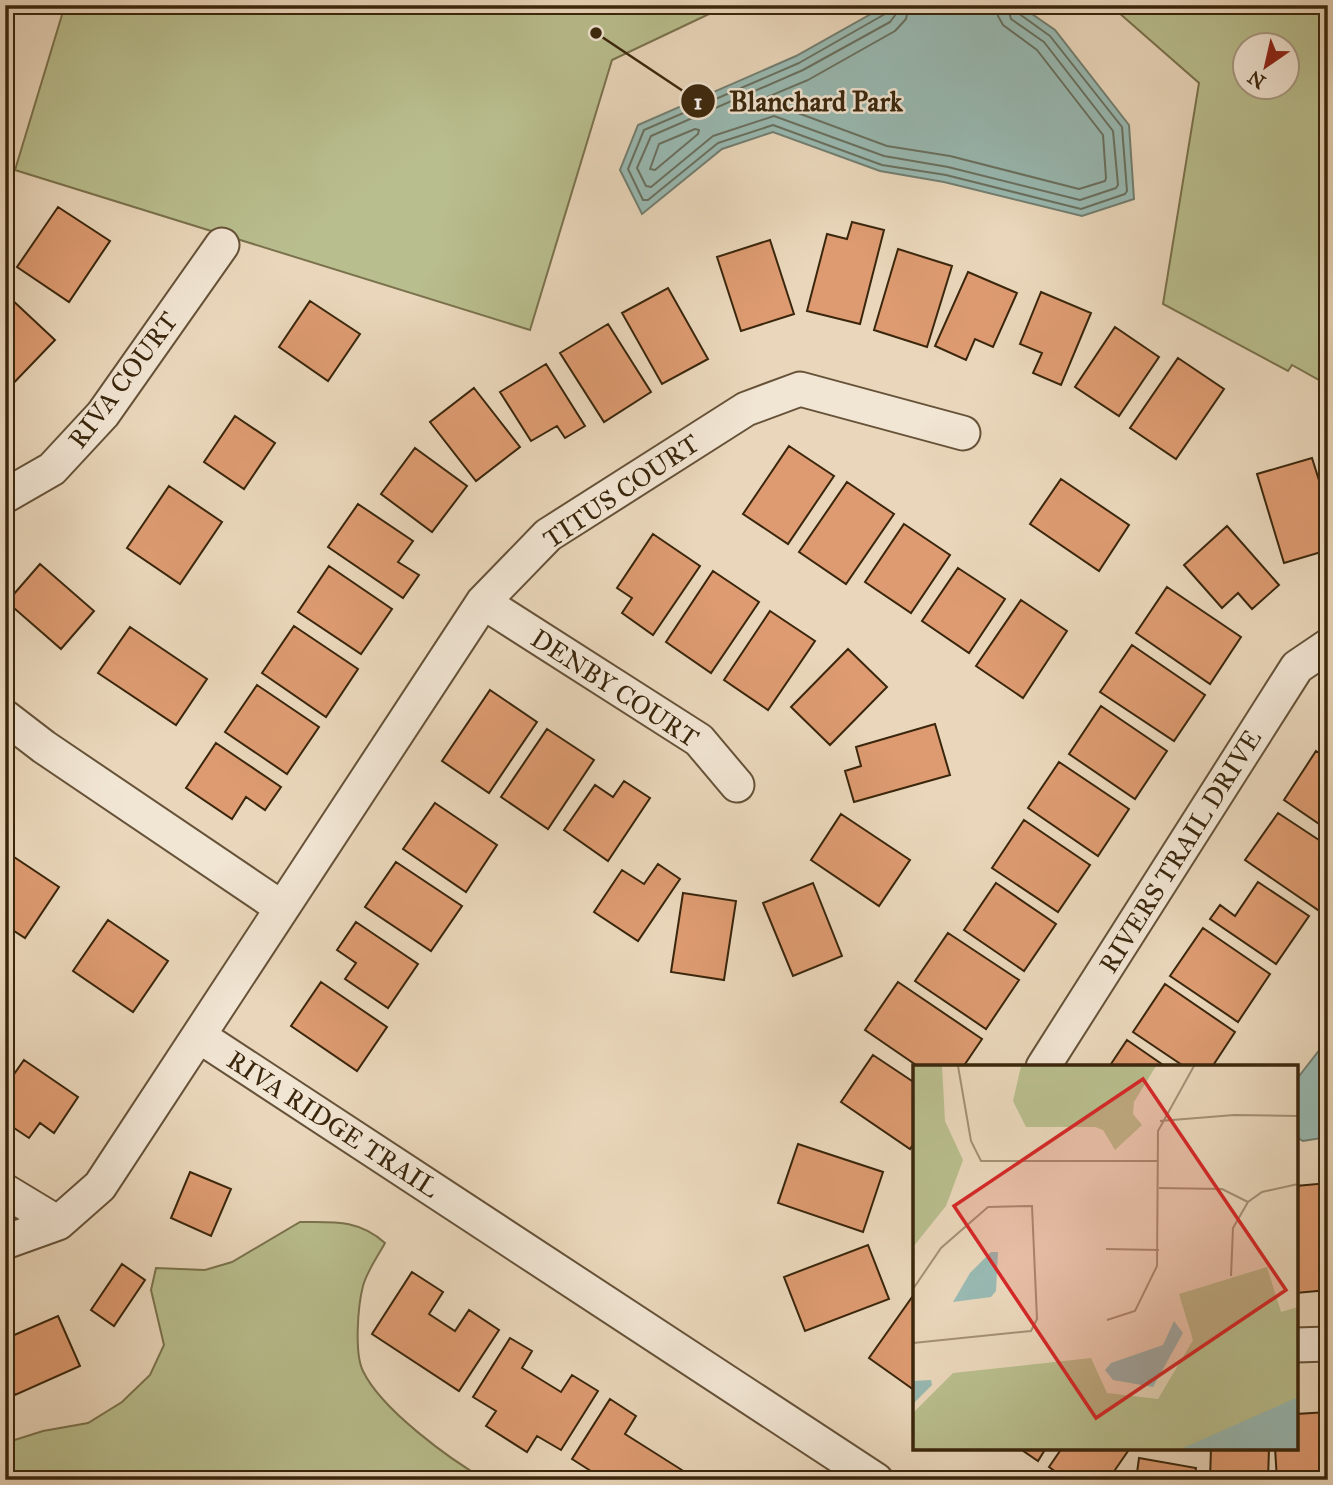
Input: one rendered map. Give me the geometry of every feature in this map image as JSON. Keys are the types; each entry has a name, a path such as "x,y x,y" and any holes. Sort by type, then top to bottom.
{"street":[{"name":"RIVA COURT","path":"5,496 52,469 103,414 222,244"},
{"name":"TITUS COURT","path":"282,908 483,602 548,535 746,409 800,389 963,433"},
{"name":"DENBY COURT","path":"483,602 699,740 737,785"},
{"name":"RIVERS TRAIL DRIVE","path":"1044,1065 1297,667 1328,646"},
{"path":"5,717 44,747 282,908"},
{"name":"RIVA RIDGE TRAIL","path":"282,908 199,1036 876,1480"},
{"path":"5,1242 58,1223 100,1186 199,1036"},
{"path":"5,1191 58,1223"},
{"path":"1298,1345 1328,1343"}],"green space":[{"path":"65,5 728,5 612,60 530,330 15,170"},
{"path":"1110,5 1328,5 1328,385 1292,365 1288,371 1163,304 1199,83"},
{"path":"300,1222 334,1222 355,1226 385,1243 367,1275 361,1294 358,1353 363,1371 372,1386 400,1417 436,1446 486,1480 5,1480 5,1443 43,1431 88,1423 122,1402 150,1375 164,1345 151,1290 156,1268 205,1270 232,1262"}],"water":[{"path":"887,5 1019,5 1055,30 1129,125 1134,199 1082,216 944,182 880,171 773,132 722,149 642,214 620,170 638,125 796,56"},
{"path":"1328,1039 1328,1137 1303,1141 1298,1138 1298,1077"}],"building":[{"path":"58,207 110,241 69,302 17,267"},
{"path":"852,222 884,230 860,324 807,311 827,234 847,239"},
{"path":"770,240 794,314 741,331 717,257"},
{"path":"898,249 952,266 927,347 874,330"},
{"path":"968,272 1017,293 993,347 975,339 966,360 935,346"},
{"path":"668,288 708,359 662,384 622,313"},
{"path":"1041,292 1091,313 1061,385 1033,373 1042,353 1020,344"},
{"path":"9,297 55,340 5,392 5,301"},
{"path":"310,301 360,334 328,381 279,347"},
{"path":"608,324 651,392 604,422 560,353"},
{"path":"1115,327 1159,357 1119,416 1075,387"},
{"path":"1178,358 1224,389 1176,459 1130,428"},
{"path":"546,364 585,426 565,438 557,426 531,441 500,392"},
{"path":"474,388 520,447 476,481 430,422"},
{"path":"235,416 275,443 244,489 204,462"},
{"path":"789,446 834,476 788,544 743,514"},
{"path":"415,448 467,486 432,532 381,494"},
{"path":"1312,458 1328,509 1328,550 1284,563 1257,474"},
{"path":"1061,479 1129,525 1099,571 1030,524"},
{"path":"847,482 894,514 846,584 799,552"},
{"path":"169,486 222,522 180,584 127,548"},
{"path":"358,504 413,541 398,562 419,575 403,598 328,547"},
{"path":"904,524 950,555 911,613 865,582"},
{"path":"1227,526 1279,585 1252,609 1238,593 1222,608 1184,565"},
{"path":"653,534 700,566 653,635 622,613 632,598 617,588"},
{"path":"40,564 94,611 61,649 7,602"},
{"path":"329,566 392,609 361,654 298,612"},
{"path":"958,568 1005,599 969,653 922,621"},
{"path":"713,571 759,602 711,673 666,642"},
{"path":"1167,587 1241,637 1210,684 1136,633"},
{"path":"1021,600 1067,631 1023,698 976,666"},
{"path":"770,611 815,641 768,710 724,680"},
{"path":"294,626 358,669 326,717 262,673"},
{"path":"130,627 207,679 176,725 98,673"},
{"path":"1132,645 1205,695 1174,741 1100,692"},
{"path":"848,649 887,687 830,745 791,707"},
{"path":"257,685 319,727 287,774 225,732"},
{"path":"490,690 537,722 489,793 442,761"},
{"path":"1101,706 1167,751 1135,799 1069,754"},
{"path":"935,724 950,775 854,802 845,771 861,766 856,747"},
{"path":"547,729 594,760 548,829 501,797"},
{"path":"216,743 281,787 265,810 246,797 232,819 186,788"},
{"path":"1316,751 1328,759 1328,830 1284,800"},
{"path":"1059,762 1129,809 1098,856 1028,808"},
{"path":"624,781 650,798 608,861 564,830 595,785 613,797"},
{"path":"435,803 497,845 466,892 403,849"},
{"path":"1278,813 1328,846 1328,902 1321,912 1245,860"},
{"path":"841,814 910,860 879,906 811,860"},
{"path":"1024,820 1090,865 1058,912 992,868"},
{"path":"5,851 59,887 25,938 5,925"},
{"path":"396,862 462,906 431,951 365,907"},
{"path":"658,864 680,879 638,941 594,912 622,870 644,884"},
{"path":"1258,882 1309,916 1276,964 1210,919 1220,905 1235,916"},
{"path":"813,883 842,956 793,976 763,903"},
{"path":"996,883 1056,924 1024,971 964,930"},
{"path":"683,893 736,901 724,980 671,972"},
{"path":"108,920 168,961 133,1012 73,971"},
{"path":"356,922 418,964 388,1008 345,979 356,963 337,950"},
{"path":"1203,928 1270,974 1238,1022 1170,976"},
{"path":"948,933 1019,980 986,1029 915,981"},
{"path":"321,982 387,1027 357,1071 291,1026"},
{"path":"898,982 982,1039 964,1065 916,1065 865,1030"},
{"path":"1165,984 1235,1032 1213,1065 1182,1065 1133,1032"},
{"path":"1127,1040 1163,1065 1110,1065"},
{"path":"873,1055 913,1082 913,1145 910,1149 841,1102"},
{"path":"24,1060 78,1097 54,1133 40,1123 29,1138 5,1122 5,1087"},
{"path":"798,1144 883,1172 863,1232 778,1203"},
{"path":"190,1172 231,1189 211,1236 171,1218"},
{"path":"1328,1183 1328,1290 1298,1293 1298,1186"},
{"path":"868,1245 889,1299 805,1331 784,1277"},
{"path":"122,1264 145,1280 114,1326 91,1310"},
{"path":"412,1272 443,1292 429,1314 455,1331 469,1310 499,1330 459,1391 372,1334"},
{"path":"913,1296 913,1389 869,1358"},
{"path":"58,1316 80,1366 15,1395 5,1374 5,1339"},
{"path":"510,1338 532,1351 522,1368 561,1392 572,1375 598,1391 561,1450 537,1436 527,1452 486,1426 496,1411 473,1397"},
{"path":"610,1399 636,1416 625,1434 685,1472 681,1480 590,1480 594,1473 572,1459"},
{"path":"1328,1412 1328,1480 1277,1480 1275,1450 1298,1450 1298,1414"},
{"path":"1022,1450 1045,1450 1038,1461"},
{"path":"1061,1450 1128,1451 1108,1480 1067,1480 1049,1467"},
{"path":"1211,1450 1269,1450 1268,1480 1210,1480"},
{"path":"1139,1458 1196,1468 1194,1480 1136,1480"}],"place":[{"name":"Blanchard Park","path":"596,33"}]}
